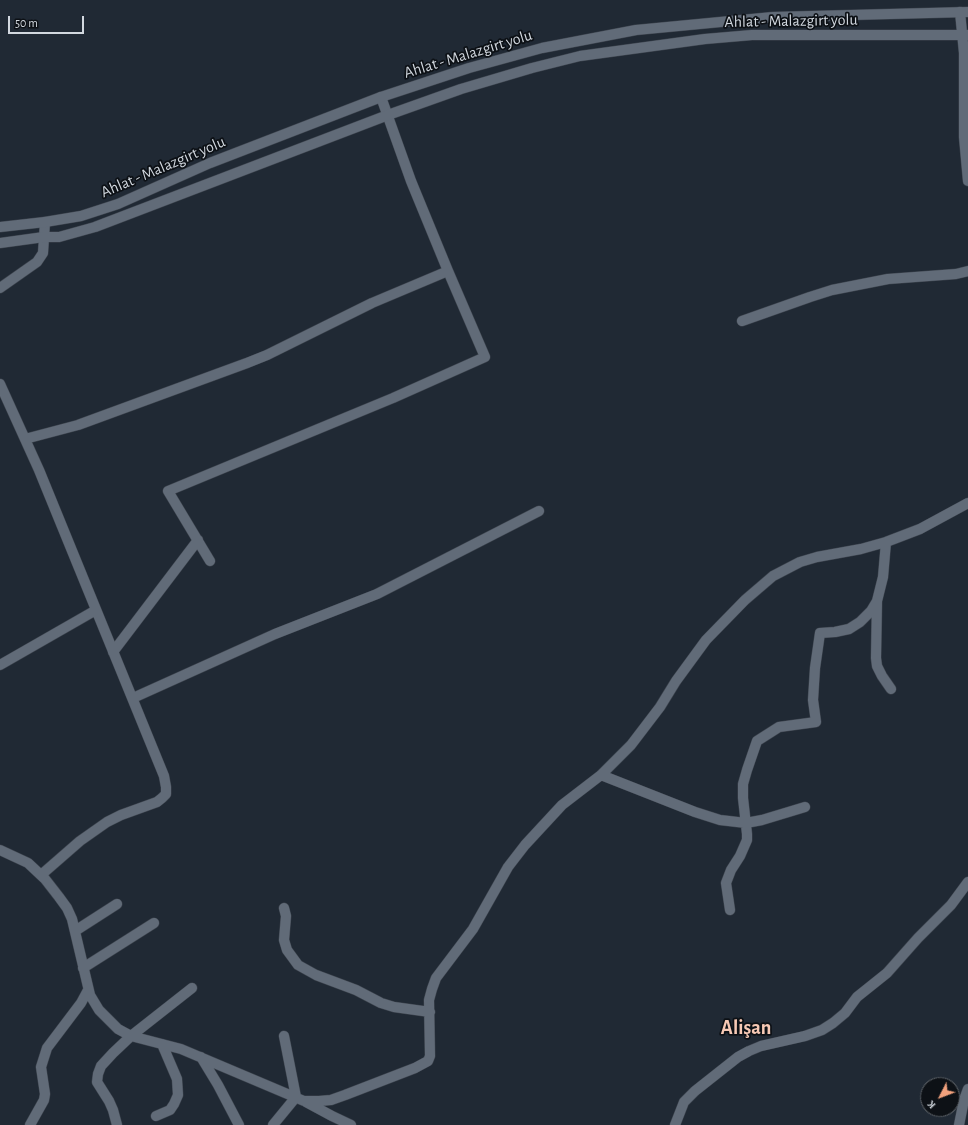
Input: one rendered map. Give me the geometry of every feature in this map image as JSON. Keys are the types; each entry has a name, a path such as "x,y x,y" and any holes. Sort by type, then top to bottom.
{"street":[{"path":"964,12 966,54 964,138 968,181"},
{"name":"Ahlat - Malazgirt yolu","path":"0,227 81,216 118,204 210,163 381,97 469,68 542,48 636,30 773,17 964,12"},
{"name":"Ahlat - Malazgirt yolu","path":"0,243 44,237 59,237 95,227 388,115 461,89 532,68 580,56 705,39 752,35 965,35"},
{"path":"210,561 168,491 386,401 485,357 448,271 412,181 381,97"},
{"path":"0,288 37,262 43,253 45,222"},
{"path":"25,439 78,425 240,366 267,355 372,304 448,271"},
{"path":"742,321 832,290 888,279 956,274 968,271"},
{"path":"0,384 25,439 96,610 164,776 166,787 166,794 157,802 121,815 107,822 80,841 41,875"},
{"path":"273,1125 300,1099 319,1101 332,1100 423,1065 428,1061 430,1056 429,1000 436,978 473,928 514,859 562,805 601,775 631,745 639,736 706,640 759,587 773,576 800,562 886,542 920,529 968,503"},
{"path":"132,698 274,634 377,594 539,512"},
{"path":"113,652 198,540"},
{"path":"886,542 885,566 877,601 876,658 877,666 891,689"},
{"path":"730,910 726,883 747,840 743,784 757,742 779,727 816,722 813,700 815,668 820,633 849,629 866,617 877,601"},
{"path":"0,665 96,610"},
{"path":"601,775 695,812 720,820 746,823 768,818 805,806"},
{"path":"0,850 28,863 41,875 67,908 75,931 90,995 99,1010 118,1029 131,1036 181,1049 201,1057 300,1099 351,1125"},
{"path":"675,1125 684,1102 695,1091 738,1057 761,1046 785,1042 822,1030 833,1023 845,1013 857,997 887,973 918,938 951,905 968,882"},
{"path":"75,931 117,904"},
{"path":"284,908 286,916 284,940 288,950 298,965 316,975 356,990 381,1003 394,1007 430,1012"},
{"path":"83,968 154,923"},
{"path":"117,1125 113,1110 98,1082 97,1078 101,1066 131,1036 192,988"},
{"path":"30,1125 44,1100 45,1094 41,1067 47,1048 81,1003 88,990"},
{"path":"284,1036 300,1099"},
{"path":"156,1116 170,1110 178,1095 177,1080 162,1044"},
{"path":"201,1057 239,1125"},
{"path":"959,1125 964,1100 968,1089"}],"district":[{"name":"Alişan","path":"746,1028"}]}
